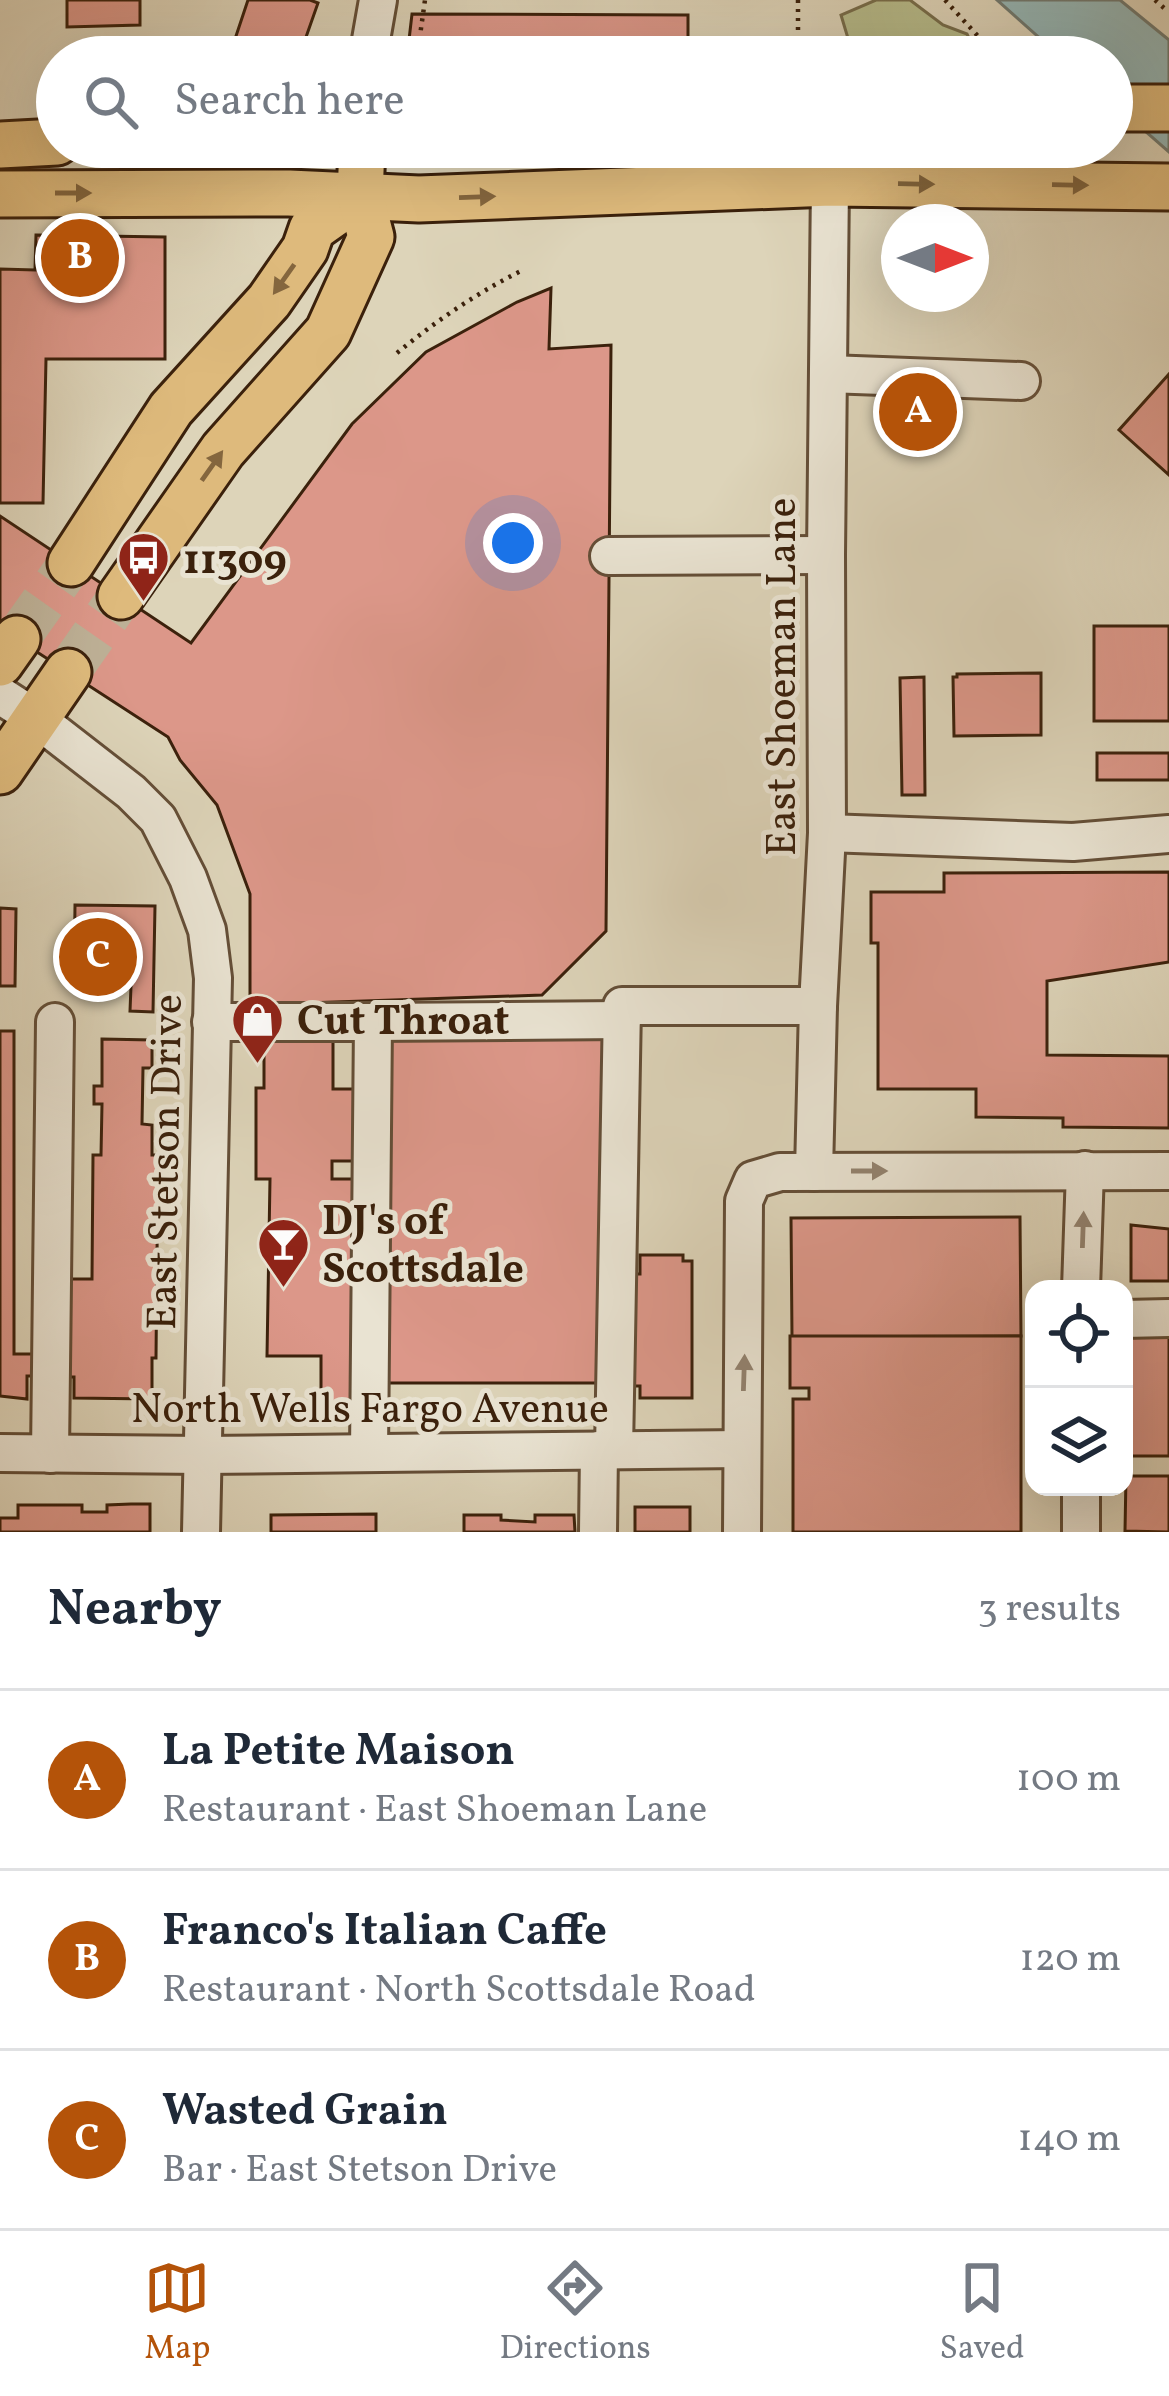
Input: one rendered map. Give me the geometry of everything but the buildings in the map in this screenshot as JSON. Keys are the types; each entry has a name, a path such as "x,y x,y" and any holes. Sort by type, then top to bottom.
{"main road":[{"path":"1133,107 1169,107"},
{"path":"0,145 36,143"},
{"path":"122,596 223,450 328,332 371,237 360,195 361,168"},
{"path":"830,183 838,168"},
{"path":"0,194 419,199 830,183 1169,187"},
{"path":"70,563 171,409 269,301 305,249 312,229 360,195"},
{"path":"0,771 18,707 68,672"}],"street":[{"path":"372,36 378,0"},
{"name":"East Shoeman Lane","path":"814,1172 826,832 830,183"},
{"path":"828,374 1022,381"},
{"path":"609,556 826,555"},
{"name":"East Stetson Drive","path":"18,707 131,792 158,819 188,878 207,931 213,978 201,1532"},
{"path":"826,832 1073,842 1169,834"},
{"path":"598,1532 607,1450 622,1006 818,1006"},
{"path":"211,1022 622,1020"},
{"path":"50,1454 56,1022"},
{"path":"369,1453 373,1022"},
{"path":"1081,1280 1085,1170"},
{"path":"742,1532 744,1201 754,1180 780,1172 1169,1171"},
{"path":"1133,1318 1169,1318"},
{"name":"North Wells Fargo Avenue","path":"0,1453 742,1449"},
{"path":"1081,1496 1081,1532"}],"path":[{"path":"418,36 425,0"},
{"path":"798,0 799,36"},
{"path":"946,0 978,36"},
{"path":"1155,0 1169,7"},
{"path":"397,353 428,328 524,270"}],"green space":[{"path":"876,0 910,0 943,25 968,36 847,36 841,15"}],"water":[{"path":"997,0 1120,0 1169,40 1169,152 1133,120 1133,36 1037,36"}],"tunnel":[{"path":"17,639 71,563"},
{"path":"68,672 121,596"}],"place":[{"name":"Franco's Italian Caffe","path":"80,258"},
{"name":"La Petite Maison","path":"918,412"},
{"name":"11309","path":"144,604"},
{"name":"Wasted Grain","path":"98,957"},
{"name":"Cut Throat","path":"258,1065"},
{"name":"DJ's of Scottsdale","path":"283,1289"}]}
